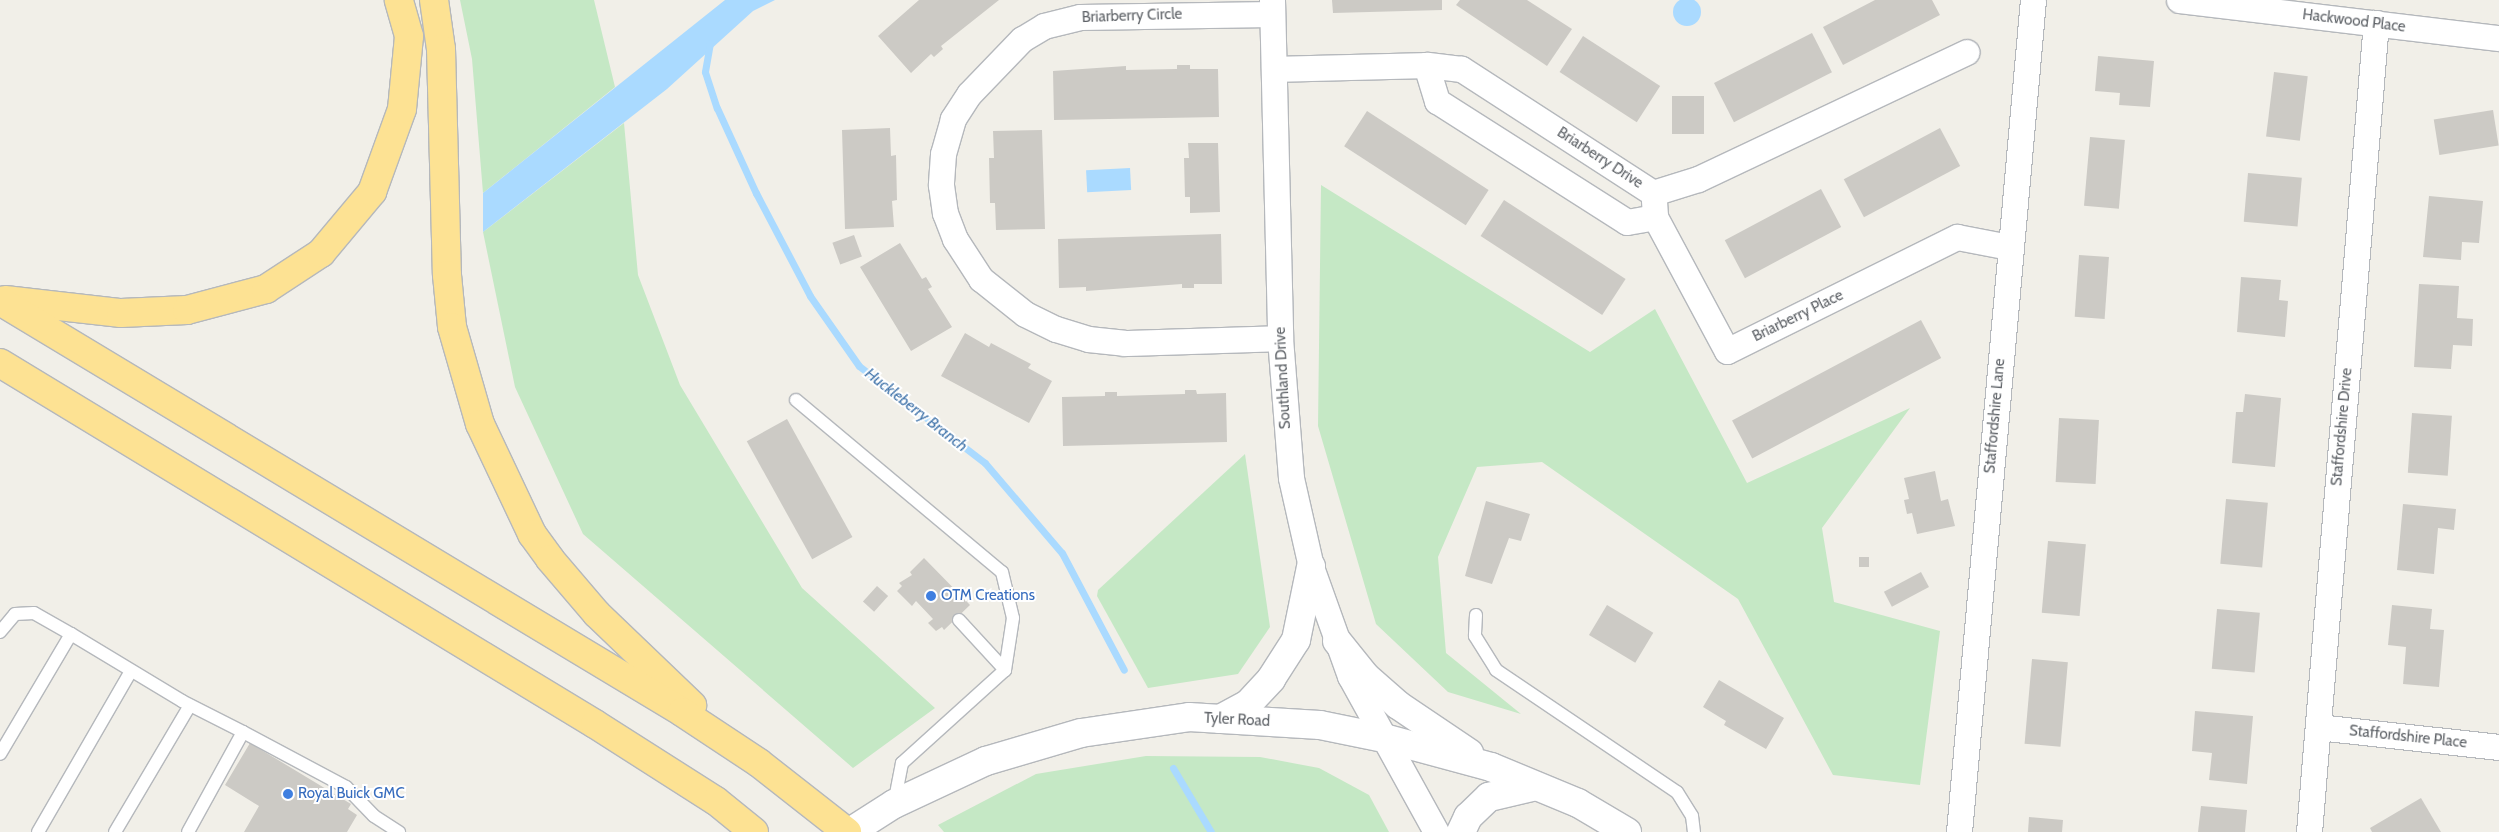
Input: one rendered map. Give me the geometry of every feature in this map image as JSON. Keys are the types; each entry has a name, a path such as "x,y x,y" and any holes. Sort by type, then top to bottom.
{"highway":[{"path":"0,300 121,313 187,310 266,289 321,253 372,192 402,110 409,36 399,0"},
{"path":"434,0 441,49 448,283 452,327 480,424 532,534 550,559 598,614 749,756 848,832"},
{"path":"0,300 749,756"},
{"path":"0,362 716,802 754,832"}],"street":[{"name":"Staffordshire Lane","path":"1959,832 2032,0"},
{"name":"Hackwood Place","path":"2179,0 2499,38"},
{"name":"Southland Drive","path":"1272,7 1280,338 1291,478 1311,567 1350,676 1436,832"},
{"name":"Briarberry Circle","path":"1272,7 1080,17 1044,26 1022,39 969,94 953,119 943,154 941,185 944,213 955,240 981,279 1025,314 1056,329 1088,339 1124,344 1280,338"},
{"name":"Staffordshire Drive","path":"2309,832 2376,23"},
{"path":"1426,65 1437,101 1627,222 1698,179 1967,52"},
{"name":"Briarberry Drive","path":"1274,70 1426,65 1461,69 1654,205"},
{"name":"Briarberry Place","path":"1654,205 1727,351 1957,237 2009,247"},
{"path":"1220,719 1254,698 1271,679 1296,640 1311,567"},
{"path":"1337,641 1365,676 1398,706 1491,767"},
{"name":"Tyler Road","path":"848,832 894,804 986,761 1081,733 1189,718 1320,725 1384,738 1491,767 1578,803 1627,832"},
{"name":"Staffordshire Place","path":"2318,727 2499,748"},
{"path":"1461,832 1468,817 1489,797 1536,786"}],"lane":[{"path":"796,400 1002,572 1013,618 1005,670 902,763 894,804"},
{"path":"0,632 15,614 34,613 190,705 346,787 374,816 399,832"},
{"path":"1476,616 1475,636 1496,670 1677,792 1692,816 1694,832"},
{"path":"959,620 1005,670"},
{"path":"0,754 71,634"},
{"path":"38,832 131,671"},
{"path":"115,832 190,705"},
{"path":"188,832 243,732"}],"green space":[{"path":"460,0 594,0 615,87 483,193 472,59"},
{"path":"624,123 638,275 680,385 802,588 935,708 853,768 583,534 515,387 483,232"},
{"path":"1321,185 1590,352 1655,309 1747,483 1910,408 1822,528 1834,602 1940,631 1920,785 1833,775 1738,599 1542,462 1477,467 1438,557 1446,653 1521,714 1448,692 1376,624 1318,426"},
{"path":"1245,454 1270,627 1238,674 1148,688 1097,596 1098,590"},
{"path":"1146,756 1260,757 1319,768 1369,795 1389,832 944,832 938,825 1036,774"}],"water":[{"path":"1687,-2 1697,2 1701,12 1697,22 1687,26 1677,22 1673,12 1677,2"},
{"path":"725,0 775,0 753,11 667,89 483,232 483,193"},
{"path":"1130,168 1131,190 1087,192 1086,170"}],"building":[{"path":"919,0 999,0 941,46 943,49 934,57 931,54 911,73 878,36"},
{"path":"1332,0 1442,0 1442,10 1333,13"},
{"path":"1460,0 1527,0 1572,29 1547,66 1456,5"},
{"path":"1875,0 1932,0 1940,15 1843,65 1823,27"},
{"path":"1812,33 1832,72 1734,122 1714,83"},
{"path":"1583,36 1660,86 1637,122 1560,72"},
{"path":"2098,56 2154,61 2150,107 2119,105 2120,93 2095,91"},
{"path":"1177,65 1190,65 1190,69 1218,69 1219,117 1054,120 1053,71 1126,66 1126,70 1177,69"},
{"path":"2274,72 2308,76 2300,141 2266,137"},
{"path":"1672,96 1704,96 1704,134 1672,134"},
{"path":"2493,110 2499,146 2439,155 2434,119"},
{"path":"1367,111 1489,190 1466,225 1344,146"},
{"path":"890,128 891,156 896,155 897,200 892,201 894,227 845,229 842,130"},
{"path":"1940,128 1960,166 1864,217 1844,179"},
{"path":"1042,130 1045,229 996,230 995,203 990,203 989,158 994,158 993,131"},
{"path":"2090,137 2125,140 2119,209 2084,206"},
{"path":"1188,143 1218,143 1220,212 1190,213 1190,197 1185,197 1184,158 1189,158"},
{"path":"2248,173 2302,178 2298,227 2244,222"},
{"path":"1821,189 1841,227 1745,278 1725,240"},
{"path":"2429,196 2483,201 2479,243 2462,242 2461,260 2423,257"},
{"path":"1504,200 1626,279 1602,315 1481,236"},
{"path":"1221,234 1222,284 1194,284 1194,288 1182,288 1182,284 1086,291 1086,287 1059,288 1058,239"},
{"path":"854,235 862,257 840,264 832,243"},
{"path":"900,243 922,279 926,277 932,287 928,289 952,327 911,351 860,267"},
{"path":"2079,255 2109,257 2105,319 2075,317"},
{"path":"2241,277 2281,280 2279,300 2288,301 2285,337 2237,332"},
{"path":"2419,284 2459,286 2457,318 2473,319 2472,346 2453,345 2451,369 2414,367"},
{"path":"1921,320 1941,358 1752,458 1732,420"},
{"path":"965,333 989,347 991,343 1031,364 1028,368 1052,381 1029,423 941,376"},
{"path":"1185,390 1196,390 1197,394 1226,393 1227,442 1063,446 1062,397 1105,396 1105,392 1117,392 1117,396 1185,394"},
{"path":"2245,394 2281,398 2275,467 2232,463 2236,412 2243,412"},
{"path":"2412,413 2452,416 2448,476 2408,473"},
{"path":"2059,418 2099,420 2096,484 2056,482"},
{"path":"787,419 852,537 812,559 747,441"},
{"path":"1935,471 1941,501 1948,499 1955,526 1917,534 1912,513 1907,514 1904,500 1909,499 1904,478"},
{"path":"2226,499 2268,503 2262,567 2220,564"},
{"path":"1486,501 1530,514 1521,541 1509,538 1492,584 1465,576"},
{"path":"2403,504 2456,509 2454,530 2438,528 2434,574 2397,570"},
{"path":"2048,541 2086,544 2080,616 2042,613"},
{"path":"1859,557 1869,557 1869,567 1859,567"},
{"name":"OTM Creations","path":"924,558 970,605 944,630 942,627 936,631 928,623 933,619 916,601 912,606 897,591 902,586 899,583 912,575 910,572"},
{"path":"1921,572 1929,587 1892,607 1884,592"},
{"path":"877,586 888,596 874,612 863,602"},
{"path":"1607,605 1653,633 1635,663 1589,635"},
{"path":"2392,605 2432,609 2430,629 2444,630 2439,687 2403,684 2406,647 2388,645"},
{"path":"2217,609 2260,613 2255,673 2212,669"},
{"path":"2032,659 2068,662 2060,747 2025,744"},
{"path":"1719,680 1784,718 1766,749 1724,725 1726,721 1703,707"},
{"path":"2195,711 2253,716 2247,784 2209,780 2212,753 2192,751"},
{"name":"Royal Buick GMC","path":"250,743 351,804 348,809 357,815 347,832 244,832 259,806 225,785"},
{"path":"2421,798 2441,832 2372,832 2370,828"},
{"path":"2201,806 2247,810 2245,832 2198,832"},
{"path":"2029,817 2063,820 2062,832 2028,832"}],"waterway":[{"name":"Huckleberry Branch","path":"710,43 705,72 717,108 756,193 810,296 859,366 985,463 1062,553 1124,670"},
{"name":"Huckleberry Branch","path":"1173,768 1211,832"}],"place":[{"name":"OTM Creations","path":"931,596"},
{"name":"Royal Buick GMC","path":"288,794"}]}
